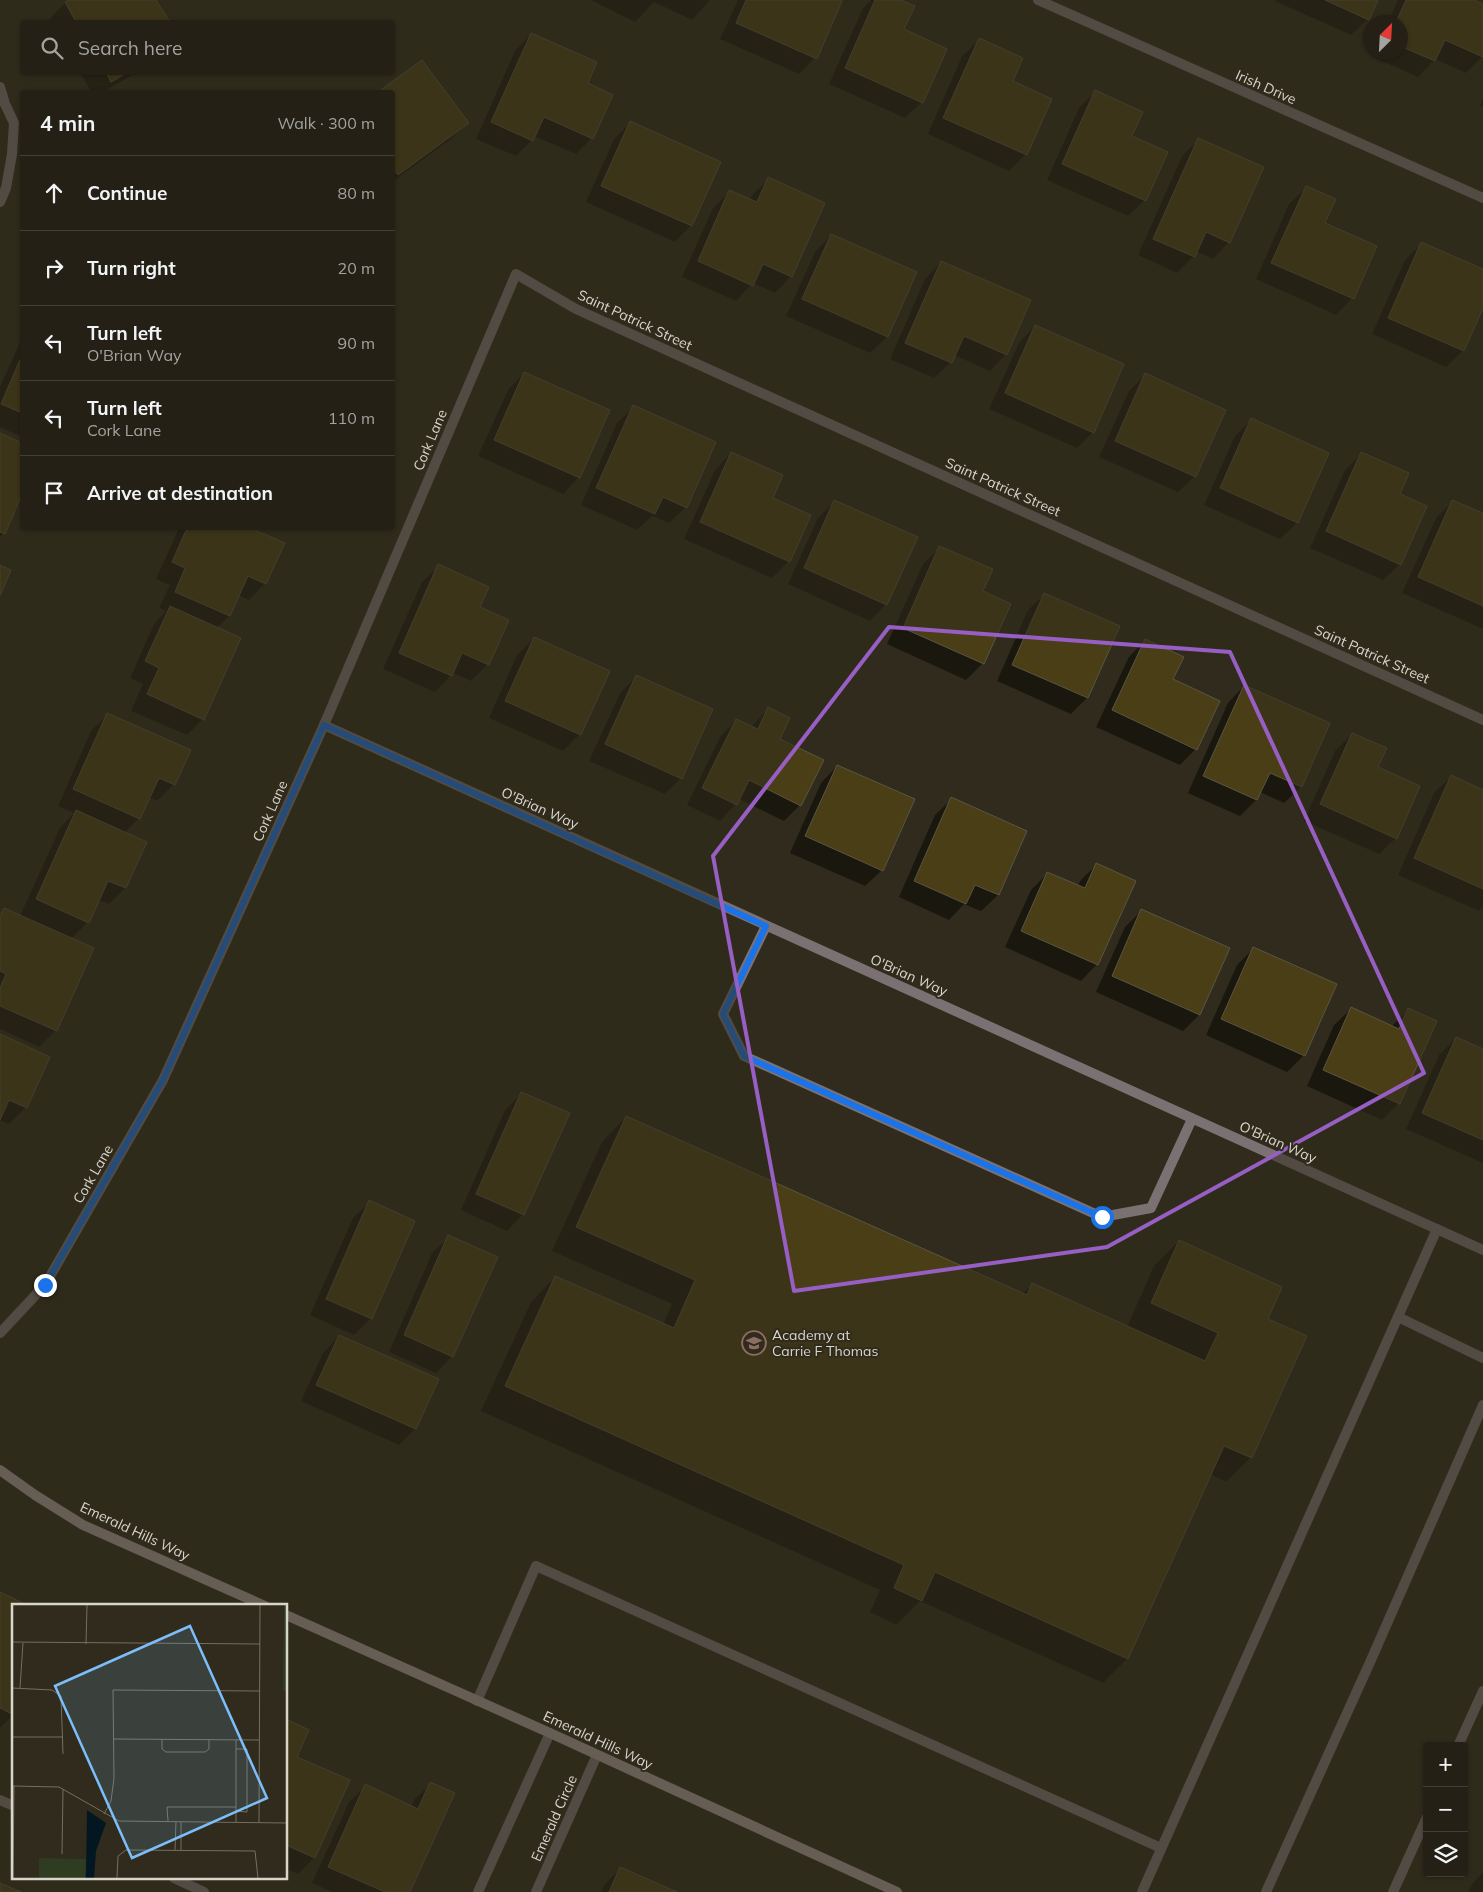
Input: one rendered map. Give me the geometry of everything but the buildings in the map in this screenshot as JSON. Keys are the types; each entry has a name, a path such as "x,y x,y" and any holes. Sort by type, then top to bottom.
{"street":[{"name":"Irish Drive","path":"1038,0 1483,198"},
{"path":"0,86 5,104 14,123 6,188 0,202"},
{"name":"Saint Patrick Street","path":"516,274 576,309 1483,720"},
{"name":"Cork Lane","path":"0,1333 45,1285 163,1080 324,725 516,274"},
{"name":"O'Brian Way","path":"324,725 1483,1250"},
{"path":"766,926 723,1014 744,1056 1102,1217 1150,1208 1192,1118"},
{"path":"1146,1891 1161,1848 1437,1229"},
{"path":"1398,1317 1483,1358"},
{"path":"1266,1892 1483,1405"},
{"name":"Emerald Hills Way","path":"0,1470 35,1495 83,1525 261,1604"},
{"path":"478,1701 536,1566 1161,1848"},
{"name":"Emerald Hills Way","path":"288,1616 550,1733 897,1892"},
{"path":"1460,1742 1483,1691"},
{"path":"478,1892 550,1733"},
{"name":"Emerald Circle","path":"536,1892 598,1755"},
{"path":"0,1800 12,1805"},
{"path":"1393,1892 1423,1825"},
{"path":"178,1880 204,1892"}],"highlighted area":[{"path":"889,627 1230,652 1424,1073 1107,1247 794,1291 713,856"}],"place":[{"name":"Academy at Carrie F Thomas","path":"754,1343"}],"route":[{"path":"45,1285 163,1080 324,725 766,926 723,1014 744,1056 1102,1217"}]}
